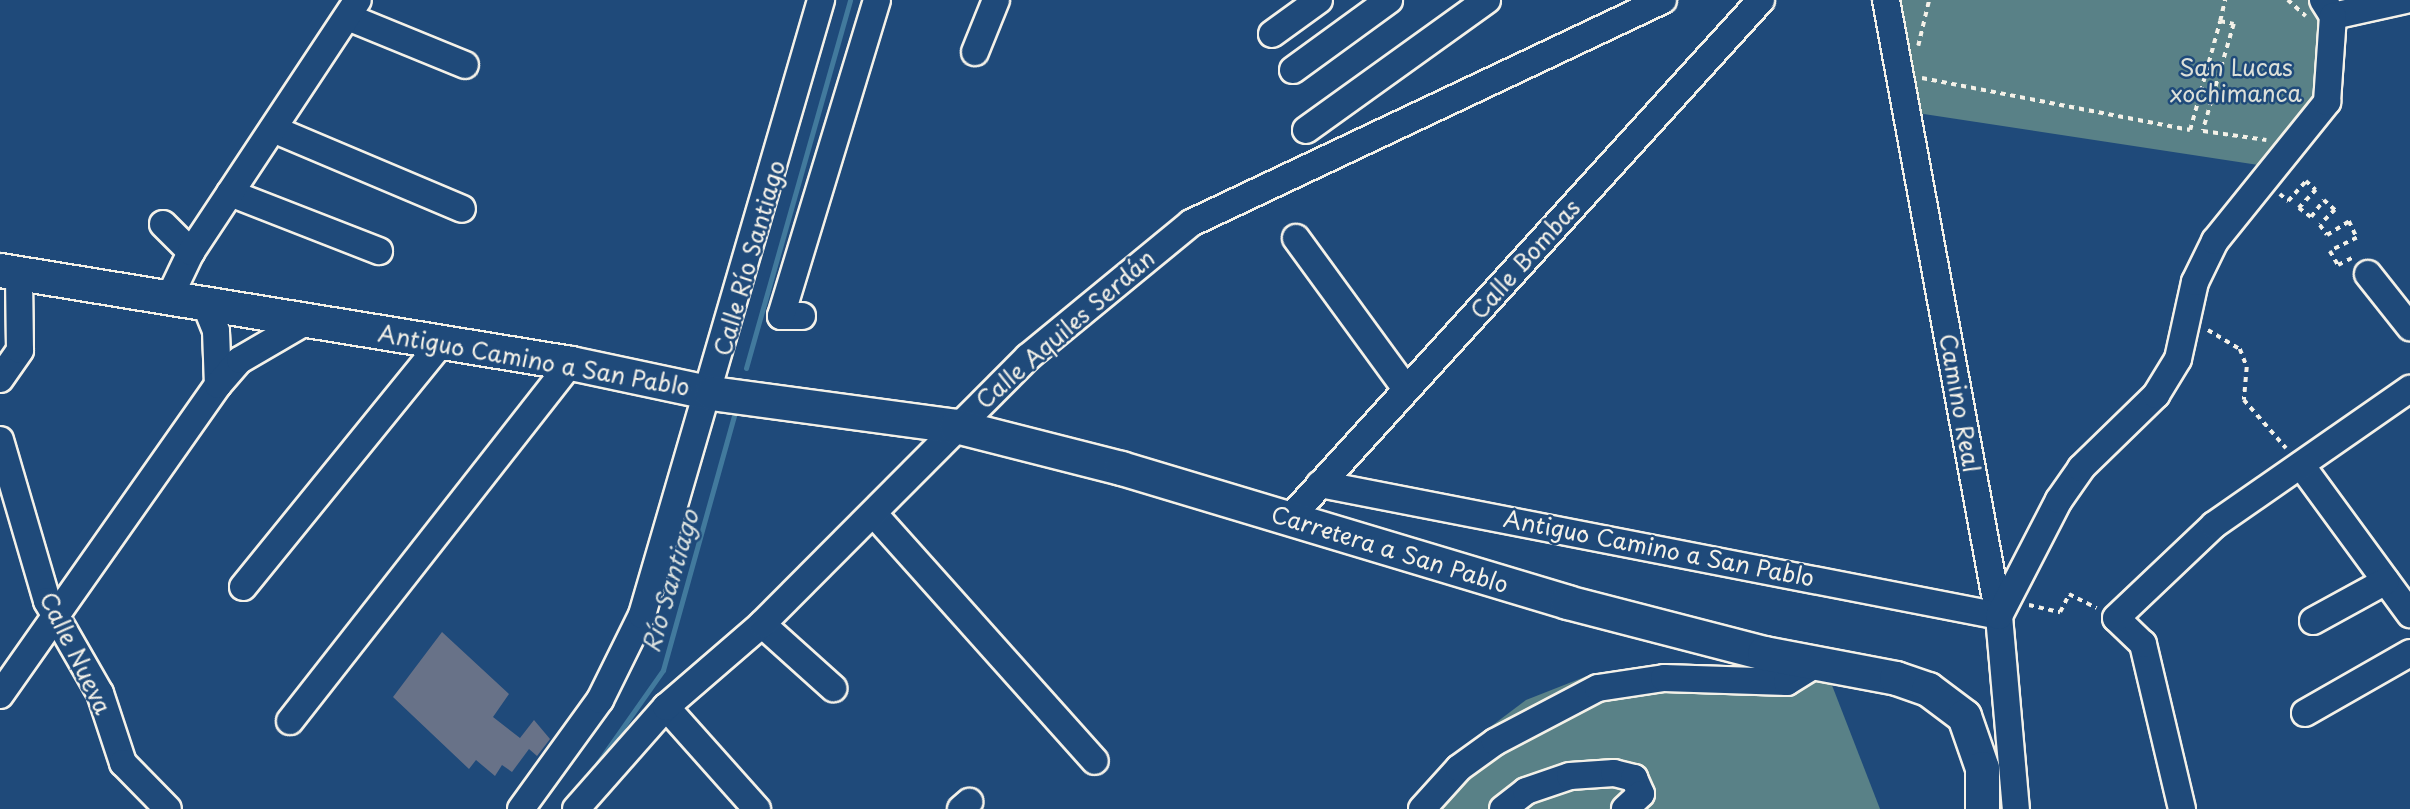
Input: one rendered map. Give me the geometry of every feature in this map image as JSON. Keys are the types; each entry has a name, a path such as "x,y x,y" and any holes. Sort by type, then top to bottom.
{"main road":[{"name":"Antiguo Camino a San Pablo","path":"9,272 571,363 712,393"},
{"name":"Carretera a San Pablo","path":"712,393 956,426 1290,518 1553,599 1928,689 1964,716 1982,768 1982,809"}],"street":[{"name":"Calle Río Santiago","path":"521,809 624,660 712,393 821,0"},
{"path":"802,316 781,316 877,0"},
{"path":"975,51 996,0"},
{"path":"1272,34 1319,0"},
{"path":"1293,70 1389,0"},
{"path":"1306,130 1487,0"},
{"name":"Calle Aquiles Serdán","path":"576,809 666,707 762,624 944,446 956,426 1116,279 1191,223 1663,0"},
{"name":"Calle Bombas","path":"1290,518 1760,0"},
{"name":"Camino Real","path":"1886,0 2004,608 2016,809"},
{"path":"2004,608 2081,468 2156,395 2178,359 2185,318 2216,241 2328,102 2323,12 2405,0"},
{"path":"170,296 191,252 354,9 465,65"},
{"path":"273,130 461,209"},
{"path":"230,193 379,251"},
{"path":"163,224 191,252"},
{"path":"1296,238 1406,389"},
{"path":"0,379 20,350 9,272"},
{"path":"2368,274 2410,327"},
{"path":"204,302 216,331 218,385"},
{"path":"0,695 218,385 240,360 305,322"},
{"path":"243,587 442,342"},
{"path":"290,721 571,363"},
{"path":"2182,809 2143,644 2116,618 2214,525 2410,389"},
{"name":"Calle Nueva","path":"0,440 47,601 58,614 100,694 123,763 168,809"},
{"path":"2301,465 2410,614"},
{"name":"Antiguo Camino a San Pablo","path":"1320,484 2004,608"},
{"path":"874,514 1095,761"},
{"path":"2313,621 2386,581"},
{"path":"762,624 833,688"},
{"path":"2305,713 2410,653"},
{"path":"1422,809 1459,768 1495,742 1598,688 1664,678 1787,682 1819,663"},
{"path":"666,707 757,809"},
{"path":"1503,809 1526,791 1570,776 1614,773 1634,778 1641,794 1625,809"}],"path":[{"path":"1917,51 1929,0"},
{"path":"1911,76 2190,130 2225,0"},
{"path":"2288,0 2323,12"},
{"path":"2220,21 2234,24 2203,131 2265,142 2273,133"},
{"path":"2278,163 2290,175 2277,191 2288,201 2306,181 2316,190 2299,208 2311,217 2325,200 2335,210 2320,225 2327,235 2349,220 2357,238 2330,251 2338,265 2356,256 2368,274"},
{"path":"2185,318 2240,349 2247,367 2244,400 2301,465"},
{"path":"2004,608 2060,612 2069,594 2116,618"}],"green space":[{"name":"San Lucas xochimanca","path":"1883,0 2314,0 2324,18 2329,83 2265,166 1904,111"},
{"path":"1764,664 1828,675 1880,809 1408,809 1457,752 1526,700 1587,676"}],"building":[{"path":"442,632 509,694 493,717 520,738 534,720 550,739 537,756 529,749 512,772 502,765 495,776 476,760 469,769 393,697"}],"waterway":[{"name":"Río Santiago","path":"746,368 850,0"},
{"name":"Río Santiago","path":"590,774 663,670 734,416"}]}
